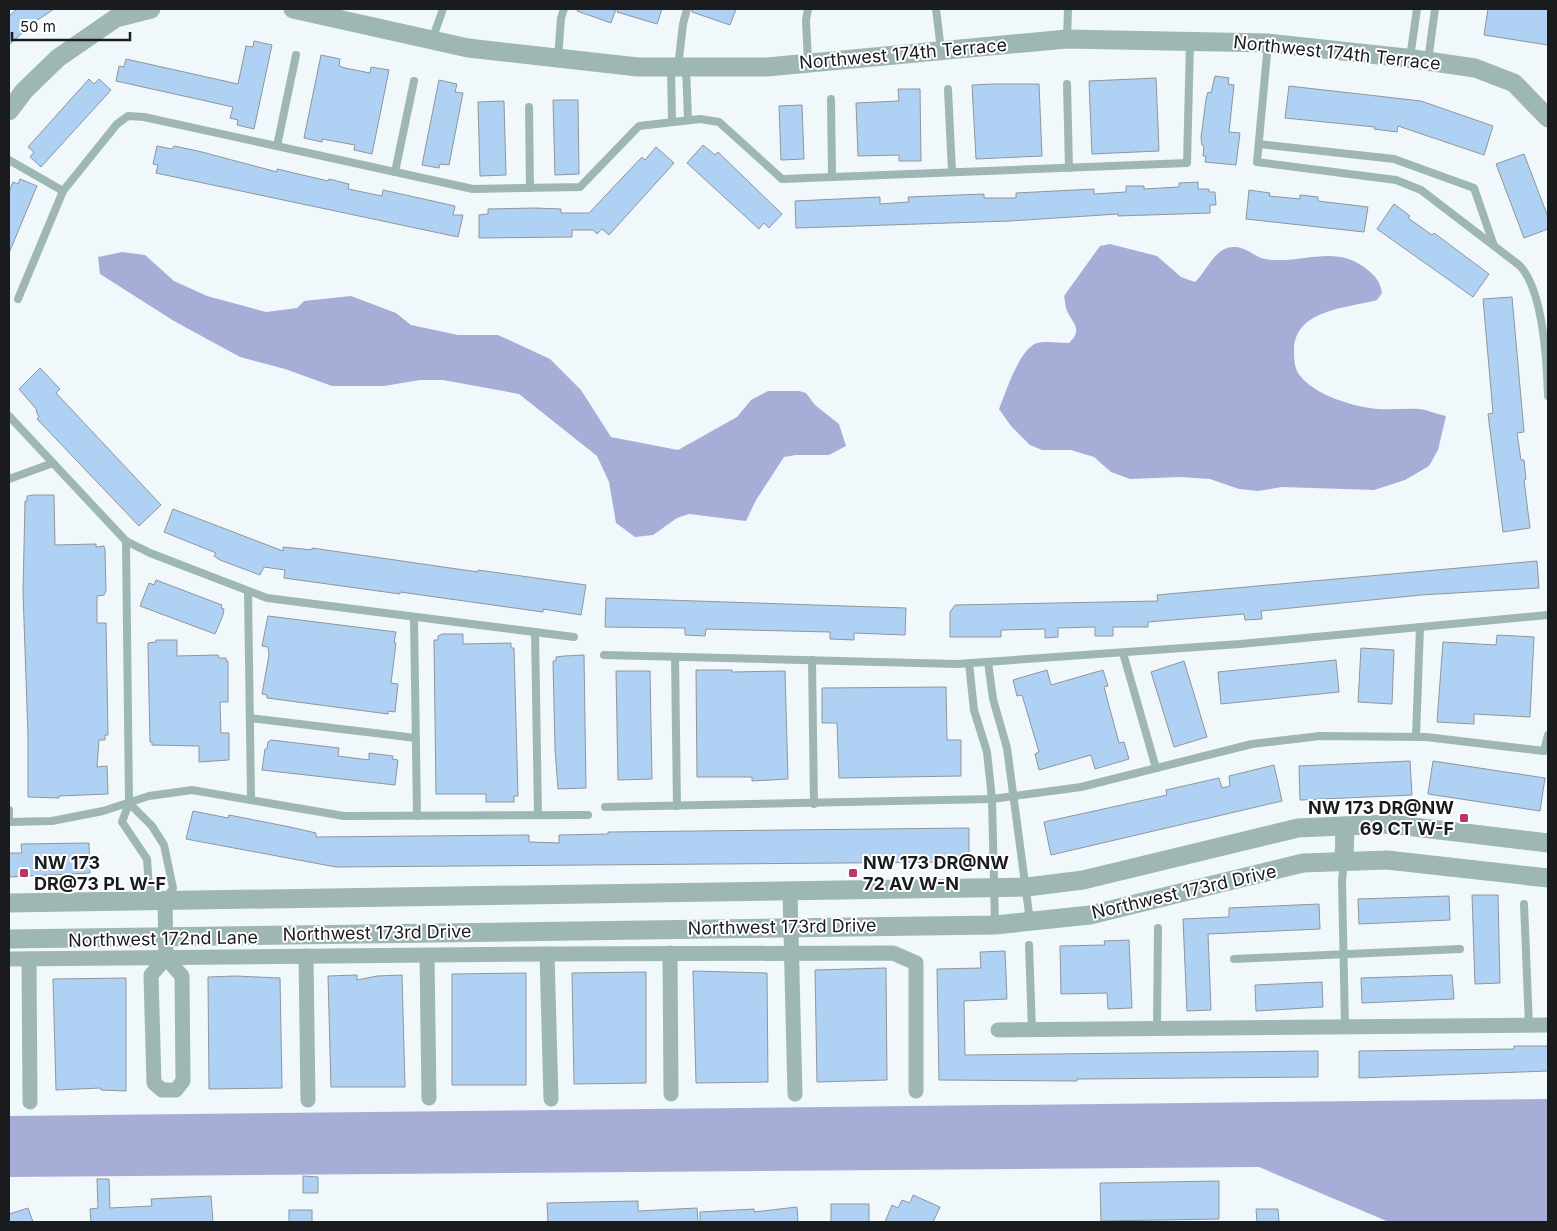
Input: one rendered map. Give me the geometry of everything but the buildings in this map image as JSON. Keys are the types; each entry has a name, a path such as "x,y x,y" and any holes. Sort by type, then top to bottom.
{"street":[{"name":"Northwest 174th Terrace","path":"293,9 468,48 638,66 767,66 1067,38 1268,43 1475,68 1514,83 1548,118"},
{"path":"9,111 24,91 58,58 116,18 134,11"},
{"name":"Northwest 173rd Drive","path":"9,903 993,889 1083,880 1298,828 1388,824 1548,843"},
{"path":"1344,826 1344,862"},
{"name":"Northwest 173rd Drive","path":"9,939 995,925 1030,923 1090,914 1303,863 1387,860 1548,878"},
{"path":"790,892 795,1094"},
{"path":"165,900 166,958 182,976 182,1081 176,1090 162,1090 154,1083 151,975 166,958"},
{"path":"670,953 672,1094"},
{"name":"Northwest 172nd Lane","path":"9,960 670,953 893,953 916,963 916,1091"},
{"path":"548,954 551,1098"},
{"path":"306,956 308,1100"},
{"path":"428,956 429,1098"},
{"path":"29,959 30,1102"},
{"path":"998,1030 1548,1025"}],"lane":[{"path":"432,40 443,9"},
{"path":"558,58 564,9"},
{"path":"672,122 683,24 687,9"},
{"path":"808,9 806,20 808,63"},
{"path":"936,9 940,50"},
{"path":"1067,38 1068,9"},
{"path":"1417,9 1419,60"},
{"path":"1419,60 1435,9"},
{"path":"18,299 64,191 117,124 128,116 144,116 473,189 580,187 639,126 700,119 719,122 782,179 1187,163 1190,41"},
{"path":"1268,43 1258,162 1396,180 1421,190 1528,273 1535,290 1547,369 1548,396"},
{"path":"277,146 296,55"},
{"path":"678,67 688,120"},
{"path":"395,172 414,81"},
{"path":"1067,84 1069,168"},
{"path":"948,89 952,172"},
{"path":"830,99 832,177"},
{"path":"529,107 530,188"},
{"path":"1259,144 1394,159 1474,188 1494,246"},
{"path":"9,160 64,191"},
{"path":"9,416 126,540 150,553 267,598 574,637"},
{"path":"9,479 53,462"},
{"path":"126,540 129,803 122,822 148,859 149,888 165,900 173,888 164,845 152,826 129,803"},
{"path":"248,591 251,799"},
{"path":"604,655 969,663 1123,652 1548,615"},
{"path":"414,617 417,816"},
{"path":"1416,736 1420,627"},
{"path":"535,632 538,815"},
{"path":"1123,652 1156,768"},
{"path":"674,657 677,806"},
{"path":"812,660 814,804"},
{"path":"988,662 993,699 1007,748 1027,887 1030,923"},
{"path":"969,663 974,710 987,752 992,799 995,925"},
{"path":"250,718 416,738"},
{"path":"605,808 992,799 1081,787 1252,744 1320,736 1416,736 1544,752 1548,735"},
{"path":"9,810 9,822 52,821 103,811 149,796 192,790 344,816 588,814"},
{"path":"1344,862 1342,881 1345,1027"},
{"path":"1524,904 1529,1026"},
{"path":"1157,1029 1158,928"},
{"path":"1029,945 1032,1030"},
{"path":"1234,959 1460,949"}],"water":[{"path":"1110,244 1157,256 1181,277 1195,282 1221,251 1233,247 1242,248 1265,259 1279,260 1332,256 1357,262 1378,280 1382,293 1377,300 1325,313 1313,318 1303,326 1297,336 1294,350 1296,368 1299,375 1309,384 1337,400 1378,409 1420,409 1446,416 1438,450 1429,466 1405,480 1374,490 1282,487 1258,491 1239,489 1210,479 1180,477 1130,479 1111,472 1094,457 1071,450 1042,450 1030,445 1011,426 999,409 1009,382 1024,353 1030,347 1041,342 1069,343 1074,338 1076,329 1066,308 1064,296 1100,246"},
{"path":"122,252 145,255 174,281 207,296 266,312 297,308 304,301 351,296 396,313 411,325 458,335 498,335 550,359 581,390 611,437 678,450 737,417 751,400 768,391 799,391 806,393 815,405 839,424 846,446 829,455 784,457 756,500 746,521 689,514 677,518 653,535 635,537 616,523 609,482 597,456 519,394 443,380 420,380 384,386 332,386 285,369 240,357 174,321 100,274 98,257"},
{"path":"1548,1099 1548,1222 1389,1222 1259,1167 9,1177 9,1116"}],"place":[{"name":"NW 173 DR@NW 69 CT W-F","path":"1464,818"},
{"name":"NW 173 DR@73 PL W-F","path":"24,873"},
{"name":"NW 173 DR@NW 72 AV W-N","path":"853,873"}]}
